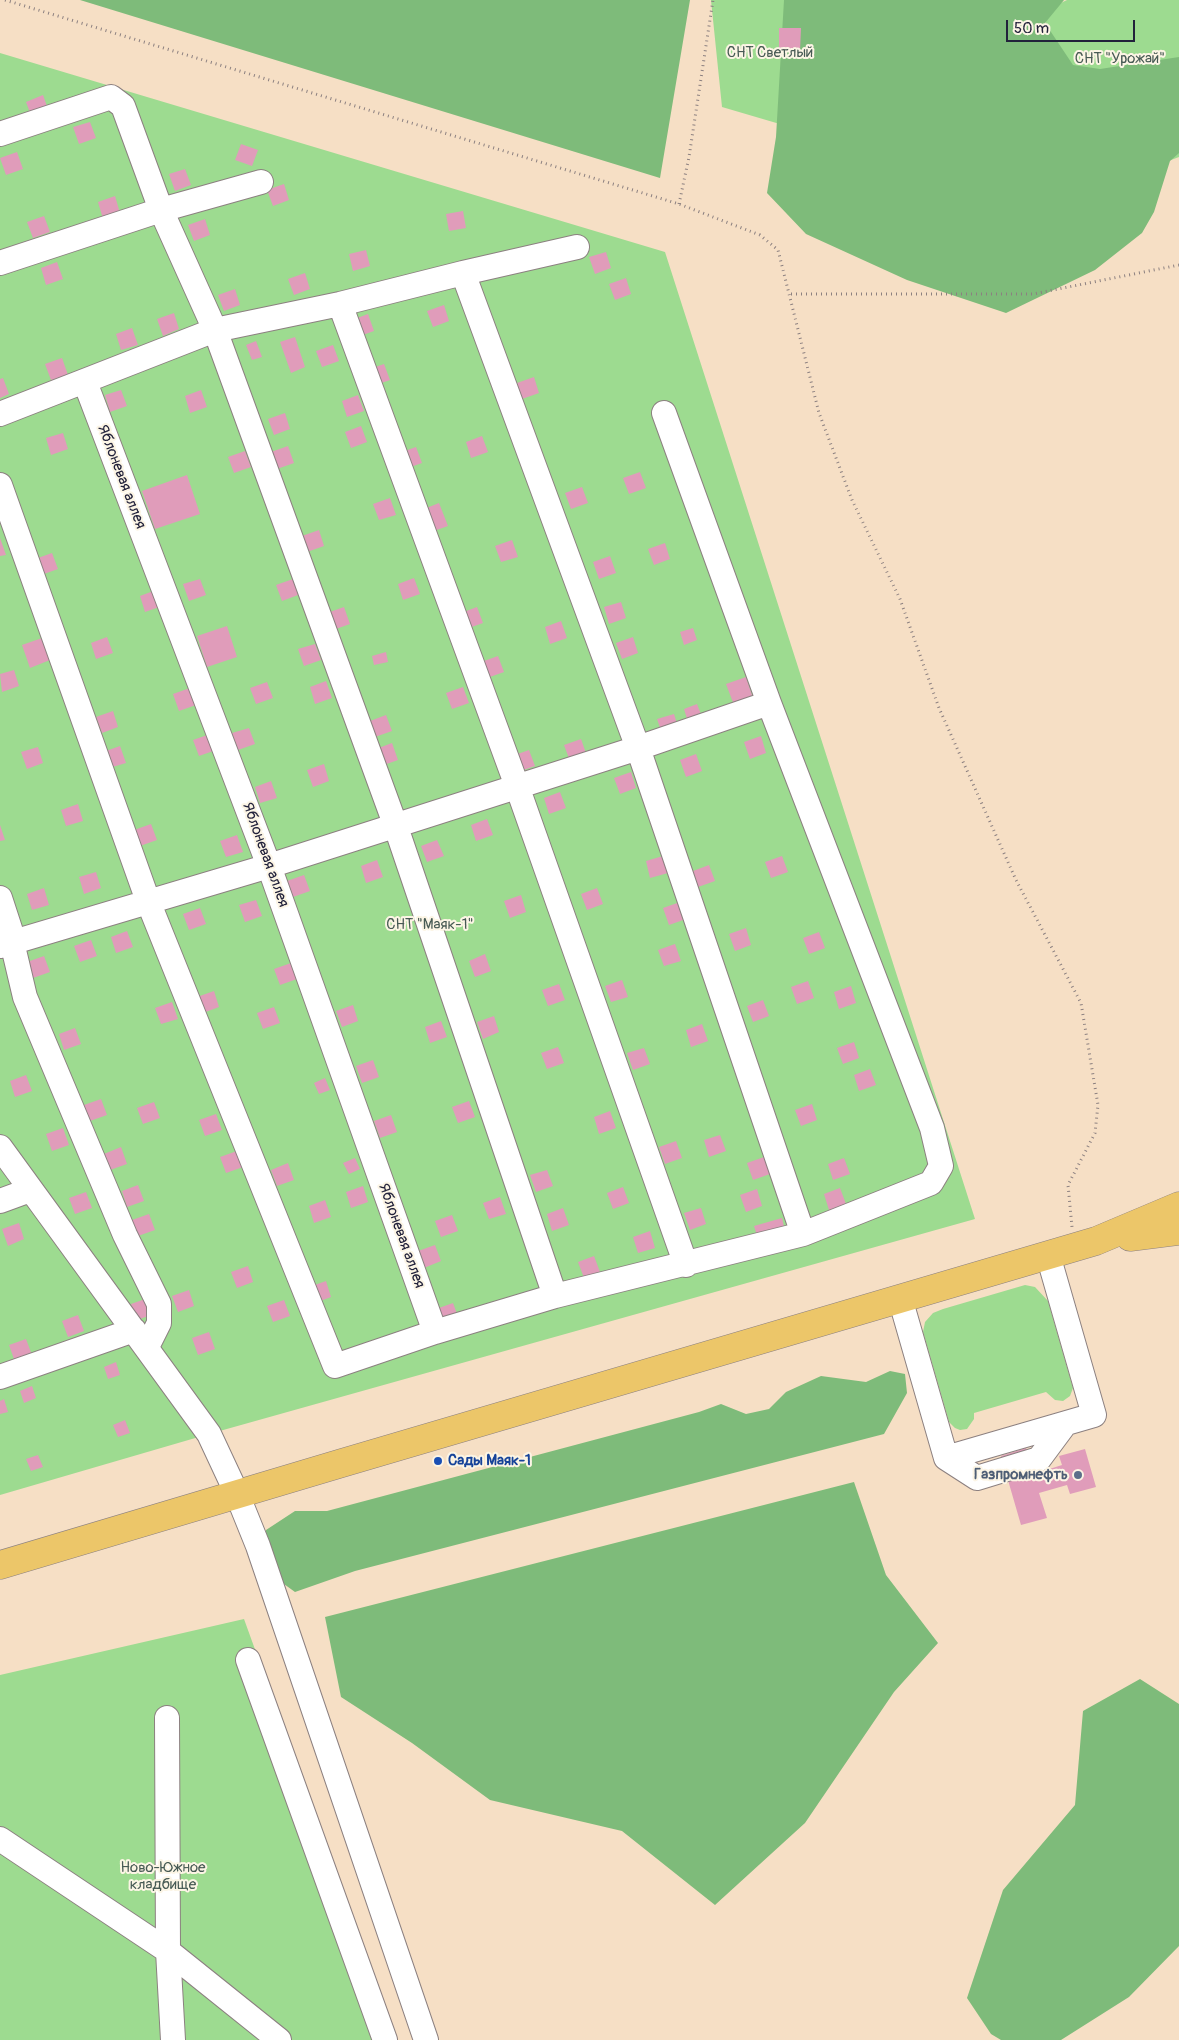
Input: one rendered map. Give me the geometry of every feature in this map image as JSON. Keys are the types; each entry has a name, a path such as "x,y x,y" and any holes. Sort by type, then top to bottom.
{"highway":[{"path":"0,1566 237,1494 1086,1244 1179,1206"},
{"path":"1086,1244 1179,1231"}],"lane":[{"path":"0,134 111,97 123,106 161,210 215,330 395,824 555,1296"},
{"path":"0,263 161,210 261,182"},
{"path":"0,414 215,330 340,304 577,247"},
{"path":"463,273 638,748 804,1234"},
{"path":"340,304 517,786 686,1265"},
{"name":"Яблоневая аллея","path":"85,382 269,866 435,1332"},
{"path":"0,485 148,901 335,1366 435,1332 555,1296 686,1265 804,1234 931,1183 941,1166 932,1128 769,703 664,413"},
{"path":"9,943 269,866 395,824 638,748 769,703"},
{"path":"0,898 9,943 25,997 126,1235 159,1304 159,1322 140,1339 0,1377"},
{"path":"0,1147 209,1434 237,1494 261,1555 426,2040"},
{"path":"0,1201 30,1190"},
{"path":"900,1298 946,1458 1065,1424 1094,1415 1048,1255"},
{"path":"248,1660 385,2040"},
{"path":"167,1718 168,1952 173,2040"},
{"path":"0,1839 168,1952 279,2040"}],"path":[{"path":"6,0 679,204 760,235 778,250 791,294 819,413 852,500 900,599 939,708 1016,880 1082,1003 1098,1105 1095,1133 1068,1185 1086,1244"},
{"path":"679,204 689,157 713,0"},
{"path":"791,294 1033,294 1179,265"}],"green space":[{"path":"80,0 690,0 660,178"},
{"name":"СНТ Светлый","path":"711,0 829,0 790,127 722,107"},
{"path":"784,0 1064,0 1045,23 1073,65 1100,69 1179,57 1179,153 1170,161 1154,212 1142,233 1095,270 1006,313 907,280 806,234 767,193 776,137"},
{"name":"СНТ \"Урожай\"","path":"1067,0 1179,0 1179,157 1100,187 1042,12"},
{"name":"СНТ \"Маяк-1\"","path":"0,53 665,252 975,1219 209,1434 0,1495"},
{"path":"1025,1285 1035,1287 1048,1301 1073,1388 1070,1396 1063,1401 1055,1400 1046,1392 974,1413 974,1419 967,1429 960,1430 955,1428 949,1422 923,1332 925,1322 933,1313 943,1309"},
{"path":"890,1371 905,1374 907,1393 884,1434 355,1571 295,1592 277,1579 265,1551 266,1530 295,1511 327,1511 699,1412 721,1404 746,1414 769,1409 786,1392 821,1376 866,1382"},
{"path":"854,1482 886,1575 938,1643 894,1692 805,1823 715,1905 622,1831 490,1800 412,1743 341,1697 325,1617"},
{"name":"Ново-Южное кладбище","path":"244,1619 396,2040 0,2040 0,1675"},
{"path":"1140,1679 1179,1704 1179,1946 1129,1997 1061,2040 1001,2040 991,2034 967,1998 1003,1890 1075,1805 1083,1711"}],"building":[{"path":"779,28 801,28 800,51 779,51"},
{"path":"43,95 49,112 32,118 26,102"},
{"path":"90,122 96,138 79,144 73,127"},
{"path":"241,144 258,150 252,166 235,160"},
{"path":"17,152 23,169 6,175 0,158"},
{"path":"185,169 191,185 175,191 169,174"},
{"path":"284,184 289,200 273,206 267,190"},
{"path":"115,196 120,213 103,219 98,202"},
{"path":"463,211 466,228 449,231 446,214"},
{"path":"44,216 50,232 33,238 27,222"},
{"path":"205,219 210,235 194,241 188,225"},
{"path":"366,250 370,266 353,271 349,254"},
{"path":"606,252 611,268 595,274 589,257"},
{"path":"57,262 63,279 46,285 41,268"},
{"path":"305,273 310,289 294,295 288,279"},
{"path":"626,278 631,294 615,300 609,284"},
{"path":"235,289 240,305 224,311 218,295"},
{"path":"444,305 449,321 433,327 427,311"},
{"path":"174,313 179,329 163,336 157,319"},
{"path":"368,314 374,331 357,337 352,320"},
{"path":"132,328 138,345 121,350 116,334"},
{"path":"295,337 305,367 291,373 280,342"},
{"path":"256,341 262,357 252,360 246,345"},
{"path":"333,345 339,361 322,367 316,351"},
{"path":"62,358 68,375 51,380 45,364"},
{"path":"384,364 390,380 373,386 367,370"},
{"path":"534,377 539,393 522,399 517,383"},
{"path":"3,378 9,394 0,398 0,379"},
{"path":"121,390 127,406 110,412 105,395"},
{"path":"201,390 207,407 190,413 185,396"},
{"path":"358,395 364,411 347,417 342,401"},
{"path":"285,413 290,429 274,435 268,419"},
{"path":"361,426 367,442 351,448 345,432"},
{"path":"63,433 68,449 51,455 46,438"},
{"path":"482,436 488,452 471,458 466,442"},
{"path":"288,446 294,463 277,469 271,452"},
{"path":"416,447 422,463 405,469 399,453"},
{"path":"245,451 251,467 234,473 228,457"},
{"path":"640,472 646,488 629,494 623,478"},
{"path":"187,475 200,514 155,529 142,491"},
{"path":"582,487 588,503 571,509 565,493"},
{"path":"390,498 396,515 379,520 373,504"},
{"path":"439,503 448,526 428,533 419,511"},
{"path":"319,530 324,546 307,552 302,536"},
{"path":"0,538 6,555 0,556"},
{"path":"512,540 518,557 501,562 495,546"},
{"path":"665,543 670,559 654,565 648,549"},
{"path":"52,553 58,569 41,575 35,559"},
{"path":"610,556 616,573 599,579 593,562"},
{"path":"414,578 420,594 403,600 398,584"},
{"path":"200,579 206,595 189,601 183,584"},
{"path":"293,579 298,595 282,601 276,585"},
{"path":"156,590 162,606 145,612 140,596"},
{"path":"621,602 626,618 609,624 604,607"},
{"path":"344,607 350,624 333,630 327,613"},
{"path":"477,607 483,623 466,629 461,613"},
{"path":"561,621 567,638 550,644 545,627"},
{"path":"227,626 237,657 207,667 197,636"},
{"path":"693,628 697,640 684,645 680,632"},
{"path":"107,637 113,653 96,659 91,643"},
{"path":"633,637 638,653 622,659 616,643"},
{"path":"42,638 50,660 30,668 22,645"},
{"path":"315,644 321,660 304,666 298,649"},
{"path":"386,652 388,662 374,665 372,656"},
{"path":"498,656 504,672 487,678 481,662"},
{"path":"14,670 19,686 2,692 0,674"},
{"path":"746,677 753,698 734,705 726,684"},
{"path":"326,681 332,698 315,704 310,687"},
{"path":"267,682 273,698 256,704 250,688"},
{"path":"463,687 469,703 452,709 446,693"},
{"path":"190,688 196,705 179,711 173,694"},
{"path":"697,704 702,717 688,722 684,709"},
{"path":"113,711 118,727 102,733 96,717"},
{"path":"674,714 679,730 663,736 657,719"},
{"path":"386,715 392,731 375,737 370,721"},
{"path":"249,728 255,744 238,750 232,733"},
{"path":"210,734 216,750 199,756 193,740"},
{"path":"761,736 766,753 750,759 744,742"},
{"path":"581,739 587,756 570,761 564,745"},
{"path":"392,743 398,760 381,766 376,749"},
{"path":"120,746 126,763 109,768 103,752"},
{"path":"38,747 43,763 27,769 21,752"},
{"path":"529,750 535,766 518,772 512,756"},
{"path":"696,754 702,771 686,777 680,760"},
{"path":"324,764 329,781 313,787 307,770"},
{"path":"631,772 636,788 620,794 614,778"},
{"path":"271,781 277,798 260,803 255,787"},
{"path":"560,792 566,808 549,814 544,798"},
{"path":"78,804 83,821 66,826 61,810"},
{"path":"487,819 493,835 476,841 471,825"},
{"path":"151,824 157,840 140,846 134,830"},
{"path":"0,825 5,840 0,841"},
{"path":"237,835 243,852 226,857 220,841"},
{"path":"437,840 444,856 427,862 421,846"},
{"path":"663,856 668,873 650,878 646,861"},
{"path":"782,856 788,872 771,878 765,862"},
{"path":"377,860 383,877 366,883 361,866"},
{"path":"709,865 715,881 698,887 693,871"},
{"path":"96,872 101,888 84,894 79,877"},
{"path":"304,875 310,891 293,897 287,881"},
{"path":"44,888 49,905 32,910 27,894"},
{"path":"597,888 603,904 587,910 581,894"},
{"path":"521,895 526,912 510,918 504,901"},
{"path":"256,900 262,916 245,922 239,905"},
{"path":"680,902 686,919 669,925 663,908"},
{"path":"200,908 206,924 189,930 183,914"},
{"path":"746,928 751,945 735,951 729,934"},
{"path":"127,931 133,947 116,953 111,937"},
{"path":"819,932 825,948 809,954 803,938"},
{"path":"91,940 97,956 80,962 74,946"},
{"path":"675,944 681,961 664,966 658,950"},
{"path":"485,954 491,971 475,977 469,961"},
{"path":"44,956 50,972 33,978 27,962"},
{"path":"291,963 297,979 280,985 274,969"},
{"path":"622,980 628,997 611,1002 605,986"},
{"path":"808,981 814,998 797,1004 791,987"},
{"path":"559,984 565,1000 548,1006 542,990"},
{"path":"851,986 856,1003 839,1009 834,992"},
{"path":"214,991 219,1007 203,1013 197,997"},
{"path":"763,1000 769,1016 753,1022 747,1006"},
{"path":"172,1002 178,1019 161,1024 155,1008"},
{"path":"353,1005 358,1021 342,1027 336,1011"},
{"path":"274,1007 280,1023 263,1029 257,1013"},
{"path":"494,1016 499,1032 483,1039 477,1022"},
{"path":"441,1021 447,1037 430,1043 425,1027"},
{"path":"702,1024 708,1041 691,1047 686,1030"},
{"path":"75,1028 81,1044 64,1050 59,1034"},
{"path":"854,1042 859,1058 843,1064 837,1048"},
{"path":"558,1047 564,1063 547,1069 541,1053"},
{"path":"644,1048 650,1064 633,1070 627,1053"},
{"path":"373,1060 379,1077 362,1083 356,1066"},
{"path":"870,1069 876,1085 859,1091 854,1075"},
{"path":"26,1075 32,1091 15,1097 10,1081"},
{"path":"325,1078 330,1090 319,1094 314,1083"},
{"path":"101,1099 107,1115 90,1121 84,1105"},
{"path":"469,1101 475,1117 458,1123 452,1107"},
{"path":"154,1102 160,1118 143,1124 137,1108"},
{"path":"812,1104 817,1120 801,1126 795,1110"},
{"path":"610,1111 616,1128 599,1134 594,1117"},
{"path":"216,1114 222,1130 205,1136 199,1120"},
{"path":"391,1115 397,1132 380,1138 374,1121"},
{"path":"63,1128 69,1145 52,1151 46,1134"},
{"path":"720,1135 726,1151 709,1157 704,1140"},
{"path":"676,1141 682,1158 665,1164 659,1147"},
{"path":"121,1147 127,1164 110,1170 104,1154"},
{"path":"237,1151 243,1167 226,1173 220,1157"},
{"path":"764,1157 770,1174 753,1180 747,1163"},
{"path":"355,1158 360,1169 349,1174 343,1163"},
{"path":"844,1158 850,1174 833,1180 828,1164"},
{"path":"288,1163 294,1180 277,1186 271,1170"},
{"path":"547,1170 553,1186 536,1192 530,1175"},
{"path":"138,1185 144,1201 127,1207 122,1191"},
{"path":"363,1186 368,1202 351,1208 346,1192"},
{"path":"623,1187 629,1203 613,1209 607,1193"},
{"path":"840,1188 846,1204 829,1210 824,1194"},
{"path":"757,1189 762,1206 746,1212 740,1195"},
{"path":"86,1192 92,1208 75,1214 69,1198"},
{"path":"500,1197 506,1214 489,1219 483,1203"},
{"path":"325,1200 331,1217 314,1223 309,1206"},
{"path":"563,1208 569,1225 552,1231 547,1214"},
{"path":"701,1208 706,1224 690,1230 684,1213"},
{"path":"149,1214 155,1230 138,1236 132,1220"},
{"path":"452,1215 458,1231 441,1237 435,1221"},
{"path":"782,1218 786,1235 759,1242 754,1226"},
{"path":"19,1223 24,1239 8,1246 2,1229"},
{"path":"650,1231 655,1248 638,1253 633,1237"},
{"path":"435,1245 441,1261 424,1268 418,1251"},
{"path":"594,1256 600,1272 584,1278 578,1262"},
{"path":"248,1266 253,1282 237,1288 231,1272"},
{"path":"326,1281 331,1297 315,1303 309,1287"},
{"path":"189,1290 194,1306 178,1312 172,1296"},
{"path":"148,1298 154,1314 137,1320 131,1304"},
{"path":"284,1300 290,1316 273,1322 267,1306"},
{"path":"453,1303 459,1319 442,1325 436,1309"},
{"path":"78,1315 84,1331 68,1337 62,1321"},
{"path":"209,1332 215,1349 198,1355 192,1338"},
{"path":"26,1339 32,1355 15,1362 9,1345"},
{"path":"116,1362 120,1375 108,1379 104,1367"},
{"path":"32,1386 36,1398 24,1403 20,1391"},
{"path":"4,1399 8,1412 0,1414 0,1401"},
{"path":"125,1420 130,1433 118,1437 113,1425"},
{"path":"1026,1448 1034,1474 1062,1465 1059,1456 1085,1449 1096,1487 1070,1494 1067,1485 1039,1493 1047,1518 1021,1525 1001,1456"},
{"path":"38,1455 43,1467 31,1471 26,1459"}],"place":[{"name":"Сады Маяк-1","path":"438,1461"},
{"name":"Газпромнефть","path":"1078,1475"}]}
